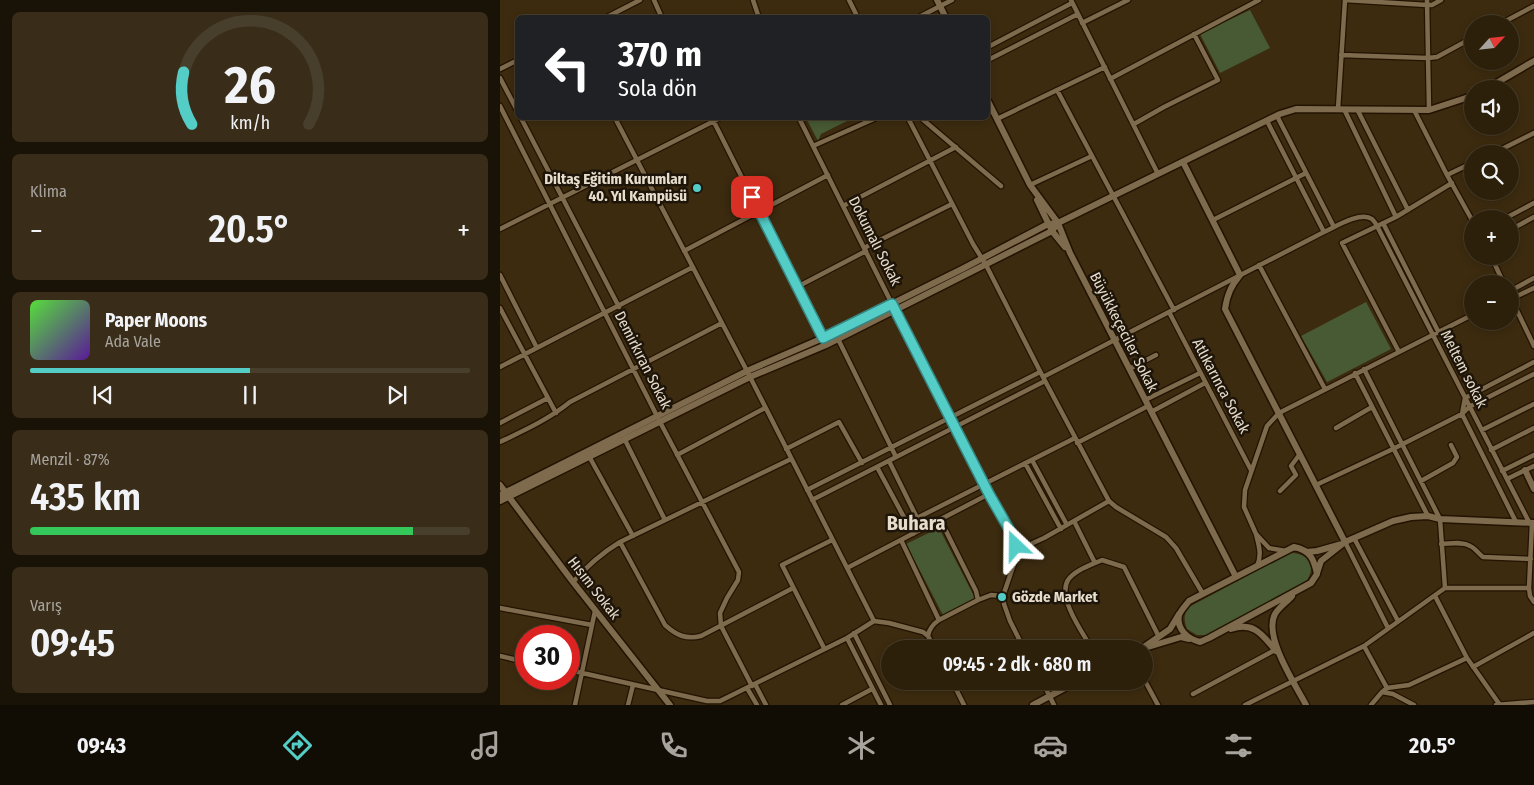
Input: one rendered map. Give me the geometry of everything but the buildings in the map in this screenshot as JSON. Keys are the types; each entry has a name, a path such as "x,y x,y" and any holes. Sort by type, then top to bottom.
{"street":[{"path":"611,15 640,0"},
{"path":"654,0 661,15"},
{"path":"752,0 758,15"},
{"path":"849,0 856,15"},
{"path":"921,15 938,3 952,0"},
{"path":"1082,23 1128,0"},
{"path":"1110,79 1244,9 1251,2 1259,0"},
{"path":"1396,217 1341,109 1344,0 1427,3 1432,5 1441,0"},
{"path":"990,46 1072,1 1158,174"},
{"path":"938,3 944,15"},
{"path":"1427,3 1429,110"},
{"path":"1517,15 1534,6"},
{"path":"990,59 1078,14"},
{"path":"1134,124 1218,80 1194,34"},
{"path":"1342,55 1428,58 1437,57 1464,42"},
{"path":"1501,80 1534,61"},
{"path":"500,69 515,62"},
{"path":"997,119 1105,68"},
{"path":"500,78 515,106"},
{"name":"Atlıkarınca Sokak","path":"1057,90 1113,196 1205,383 1251,471"},
{"path":"748,374 826,345 982,258 1048,224 1058,223 1277,116 1296,109 1429,110 1464,99"},
{"name":"Büyükkeçeciler Sokak","path":"990,104 1030,185 1058,223 1070,253 1236,577"},
{"name":"Demirkıran Sokak","path":"500,106 658,419 739,572 738,580 720,613 720,626"},
{"path":"1357,109 1408,210"},
{"path":"1414,110 1467,210"},
{"path":"1277,116 1334,227"},
{"path":"522,120 618,306"},
{"path":"615,120 722,323 874,621"},
{"path":"500,229 711,120"},
{"path":"714,120 826,345"},
{"name":"Dokumalı Sokak","path":"800,120 954,428 1013,536 1016,546"},
{"path":"813,146 872,120"},
{"path":"909,120 972,244 986,265 1109,502 1166,537 1176,548 1203,594"},
{"path":"923,120 1001,186"},
{"path":"1267,121 1324,232"},
{"path":"1509,145 1534,132"},
{"path":"843,206 956,147"},
{"path":"1070,253 1048,224 1030,185 1092,156"},
{"path":"1183,162 1240,275"},
{"path":"1447,175 1464,167"},
{"path":"1213,220 1306,173"},
{"path":"684,250 828,175"},
{"path":"1399,352 1342,243 1396,217 1452,183"},
{"path":"1519,211 1534,203"},
{"path":"797,287 952,204"},
{"path":"812,500 954,428 1043,377 1334,227 1358,217 1366,217 1373,220 1377,226"},
{"path":"1519,225 1534,217"},
{"path":"500,501 505,494 748,374 823,338 986,265 1052,230 1058,223"},
{"name":"Meltem sokak","path":"1383,223 1439,333"},
{"name":"Meltem sokak","path":"1377,226 1502,471 1532,521"},
{"path":"1260,265 1325,389"},
{"path":"500,368 692,268"},
{"path":"500,275 537,348"},
{"path":"1240,275 1231,286 1226,297 1225,309 1388,628"},
{"path":"1519,286 1534,278"},
{"path":"1519,295 1534,288"},
{"path":"500,308 556,413"},
{"path":"1519,315 1534,346"},
{"path":"1256,567 1260,558 1256,534 1244,508 1245,490 1267,426 1279,413 1464,319"},
{"path":"500,442 556,413 570,402 722,323"},
{"path":"838,339 896,457"},
{"path":"1129,369 1156,355"},
{"path":"1462,414 1465,398 1534,362"},
{"path":"1364,369 1440,519 1445,588"},
{"path":"1148,406 1200,373"},
{"path":"1356,373 1428,516"},
{"path":"1316,486 1462,414 1469,408 1534,374"},
{"path":"807,490 949,418 1043,377"},
{"path":"917,518 1025,463 1148,406 1205,383"},
{"path":"500,423 548,398"},
{"path":"1482,430 1534,404"},
{"path":"1336,428 1372,407"},
{"path":"677,455 765,408"},
{"name":"Meltem sokak","path":"1462,414 1516,522"},
{"path":"505,494 590,458 625,440 658,419"},
{"path":"786,449 839,422 862,463"},
{"path":"1492,450 1534,428"},
{"path":"625,440 665,520"},
{"path":"1421,481 1453,463 1456,457 1451,445"},
{"path":"1280,492 1296,475 1291,466 1300,454"},
{"path":"1502,471 1534,455"},
{"path":"590,458 633,536"},
{"path":"573,582 603,552 620,542 791,459"},
{"path":"1032,460 1067,525"},
{"path":"889,461 922,528"},
{"path":"1025,463 1061,529"},
{"path":"1507,480 1534,466"},
{"path":"877,467 912,534"},
{"path":"1524,470 1534,489"},
{"name":"Hısım Sokak","path":"500,485 595,611 670,705"},
{"path":"847,568 989,494"},
{"path":"1020,640 1010,621 1003,596 1014,561 1016,546 1024,547 1109,502"},
{"path":"1306,552 1317,551 1345,542 1393,520 1411,517 1428,516 1440,519 1532,521 1532,582 1529,588 1530,596 1534,602"},
{"path":"940,519 976,591 978,600"},
{"path":"1074,522 1095,563"},
{"path":"1256,534 1268,548 1287,551"},
{"path":"1354,538 1398,621"},
{"path":"824,648 782,565 832,540"},
{"path":"901,540 939,620"},
{"path":"620,542 665,625 675,633 692,638 702,636 793,588"},
{"path":"1216,635 1312,583 1321,561 1345,542"},
{"path":"1441,544 1471,546 1482,557 1531,559"},
{"path":"1153,641 1170,629 1189,601 1294,547 1303,549 1310,556 1317,574"},
{"path":"1087,640 1067,603 1065,589 1068,580 1075,573 1102,560 1124,568 1158,637"},
{"path":"1245,705 1364,646 1445,588 1529,588"},
{"path":"1281,658 1271,625 1275,613 1296,591"},
{"path":"928,636 933,624 939,620 991,595 1003,596"},
{"path":"1435,596 1466,658 1499,705 1534,702"},
{"path":"500,608 592,625"},
{"path":"575,705 595,611"},
{"path":"1180,613 1179,622 1182,630 1193,640"},
{"path":"714,705 847,638 874,621 923,632 930,640"},
{"path":"720,626 751,686 766,705"},
{"path":"1153,646 1181,637 1200,642 1235,628 1246,627 1260,632 1281,658 1306,705"},
{"path":"854,633 890,705"},
{"path":"1473,667 1534,633"},
{"path":"847,638 880,705"},
{"path":"1364,646 1387,688"},
{"path":"1192,694 1275,650"},
{"path":"500,656 515,659"},
{"path":"1371,705 1387,688 1409,685 1466,658"},
{"path":"582,673 707,701 720,701"},
{"path":"628,705 634,684"},
{"path":"751,686 756,705"},
{"path":"842,705 872,689"},
{"path":"956,690 964,705"},
{"path":"1047,690 1054,705"},
{"path":"1033,705 1061,690"},
{"path":"1150,690 1158,705"},
{"path":"1382,692 1393,694 1414,705"}],"green space":[{"path":"1250,10 1270,48 1220,73 1200,34"},
{"path":"807,120 849,120 821,134 818,141"},
{"path":"1366,302 1391,349 1327,382 1301,336"},
{"path":"939,528 975,598 943,615 906,544"},
{"path":"1290,553 1303,556 1310,563 1310,573 1304,584 1208,635 1197,635 1187,629 1185,618 1189,607"}],"place":[{"name":"Diltaş Eğitim Kurumları 40. Yıl Kampüsü","path":"697,188"},
{"name":"Gözde Market","path":"1002,597"}],"district":[{"name":"Buhara","path":"916,523"}],"route":[{"path":"752,197 823,338 892,304 949,418 1013,536 1016,546"}]}
